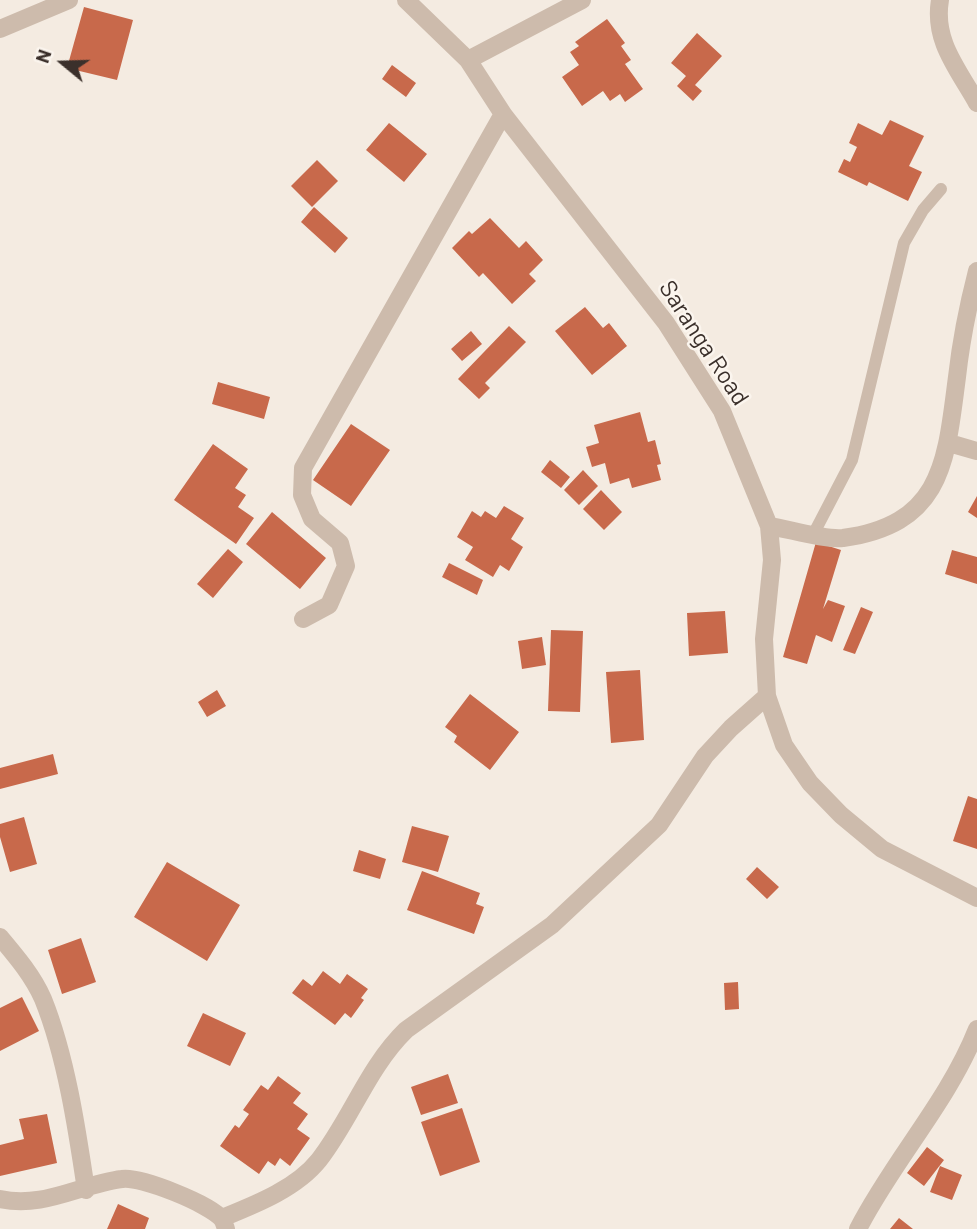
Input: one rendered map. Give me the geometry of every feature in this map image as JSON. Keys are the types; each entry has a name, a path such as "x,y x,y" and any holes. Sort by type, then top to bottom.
{"street":[{"path":"0,29 69,0"},
{"name":"Saranga Road","path":"406,0 468,60 503,114 666,323 722,411 769,526 772,560 764,639 768,696 784,745 810,783 841,815 882,849 977,898"},
{"path":"468,60 582,0"},
{"path":"940,0 938,27 946,53 977,103"},
{"path":"303,619 329,605 346,566 340,543 312,519 302,495 303,467 503,114"},
{"path":"769,526 841,538 888,525 925,500 937,482 948,443 959,360 977,271"},
{"path":"948,443 977,451"},
{"path":"0,1199 29,1202 86,1190 124,1178 143,1182 193,1201 224,1224 261,1202 317,1163 388,1047 406,1030 552,925 659,825 705,756 731,728 768,696"},
{"path":"0,937 27,971 43,1000 64,1073 86,1190"},
{"path":"858,1229 880,1187 936,1108 964,1062 977,1029"}],"lane":[{"path":"814,533 852,460 904,243 923,210 941,189"}],"building":[{"path":"84,7 133,20 117,80 67,68"},
{"path":"607,19 625,43 621,46 631,60 625,64 643,89 625,102 620,94 610,101 603,91 582,106 562,77 579,65 570,52 579,46 575,42"},
{"path":"697,33 722,56 695,85 702,91 693,101 677,86 686,76 671,63"},
{"path":"392,65 416,83 406,97 382,79"},
{"path":"890,120 924,136 909,166 922,172 908,201 869,182 867,186 838,172 844,159 850,162 857,147 849,143 858,123 882,135"},
{"path":"389,123 427,154 404,182 366,150"},
{"path":"317,160 338,181 312,207 291,186"},
{"path":"314,207 348,238 335,253 301,222"},
{"path":"490,218 519,248 526,241 543,260 529,274 536,281 512,304 483,273 479,277 452,248 469,231 472,234"},
{"path":"585,307 603,328 609,323 627,346 592,375 555,331"},
{"path":"509,326 526,342 485,383 490,388 479,399 458,379"},
{"path":"471,331 482,344 462,361 451,349"},
{"path":"218,382 270,397 264,419 212,404"},
{"path":"640,412 648,442 655,440 661,464 657,465 661,480 632,488 629,478 610,484 605,463 592,467 586,447 599,443 594,425"},
{"path":"351,424 390,450 351,506 313,480"},
{"path":"213,444 248,469 235,488 246,495 238,507 254,518 236,544 174,500"},
{"path":"550,460 570,477 561,488 541,472"},
{"path":"583,470 598,486 579,505 564,490"},
{"path":"601,490 622,512 604,530 583,509"},
{"path":"977,496 977,518 968,512"},
{"path":"504,506 524,518 511,539 523,547 509,571 500,565 493,577 465,560 473,547 457,537 472,511 481,517 485,511 496,518"},
{"path":"272,512 326,558 300,589 246,544"},
{"path":"816,542 841,550 823,609 828,600 845,606 832,642 816,635 807,664 783,657"},
{"path":"228,549 243,562 213,598 197,584"},
{"path":"952,550 977,557 977,584 945,574"},
{"path":"449,563 483,580 477,595 442,577"},
{"path":"861,607 873,612 855,654 843,650"},
{"path":"725,611 728,653 689,656 687,613"},
{"path":"551,630 583,631 580,712 548,711"},
{"path":"542,637 546,665 522,669 518,641"},
{"path":"640,670 644,740 611,743 606,672"},
{"path":"217,690 226,706 207,717 198,702"},
{"path":"470,694 519,732 490,770 454,742 457,736 445,727"},
{"path":"53,754 58,774 0,789 0,768"},
{"path":"968,796 977,799 977,849 953,841"},
{"path":"24,817 37,864 10,872 0,837 0,824"},
{"path":"412,826 449,836 438,872 402,862"},
{"path":"359,850 386,859 380,879 353,871"},
{"path":"167,862 240,905 207,961 134,917"},
{"path":"757,867 779,887 767,899 746,879"},
{"path":"422,871 480,893 476,904 484,907 474,934 407,910"},
{"path":"81,938 96,982 62,994 48,950"},
{"path":"323,971 340,984 347,974 368,989 361,998 364,1000 351,1018 345,1013 335,1025 292,993 303,979 312,986"},
{"path":"738,982 739,1009 725,1010 724,983"},
{"path":"22,997 39,1031 0,1051 0,1008"},
{"path":"203,1013 246,1033 230,1066 187,1046"},
{"path":"448,1074 458,1103 421,1115 411,1087"},
{"path":"278,1076 301,1093 293,1103 308,1114 297,1129 310,1138 290,1166 280,1158 275,1166 268,1161 259,1174 220,1146 235,1125 239,1128 249,1114 243,1110 261,1085 268,1090"},
{"path":"462,1108 480,1162 440,1176 421,1122"},
{"path":"47,1114 57,1163 0,1176 0,1145 24,1139 19,1119"},
{"path":"927,1147 944,1160 924,1186 907,1173"},
{"path":"940,1166 962,1175 952,1200 930,1192"},
{"path":"118,1204 149,1218 145,1229 107,1229"},
{"path":"899,1218 913,1229 890,1229"}]}
